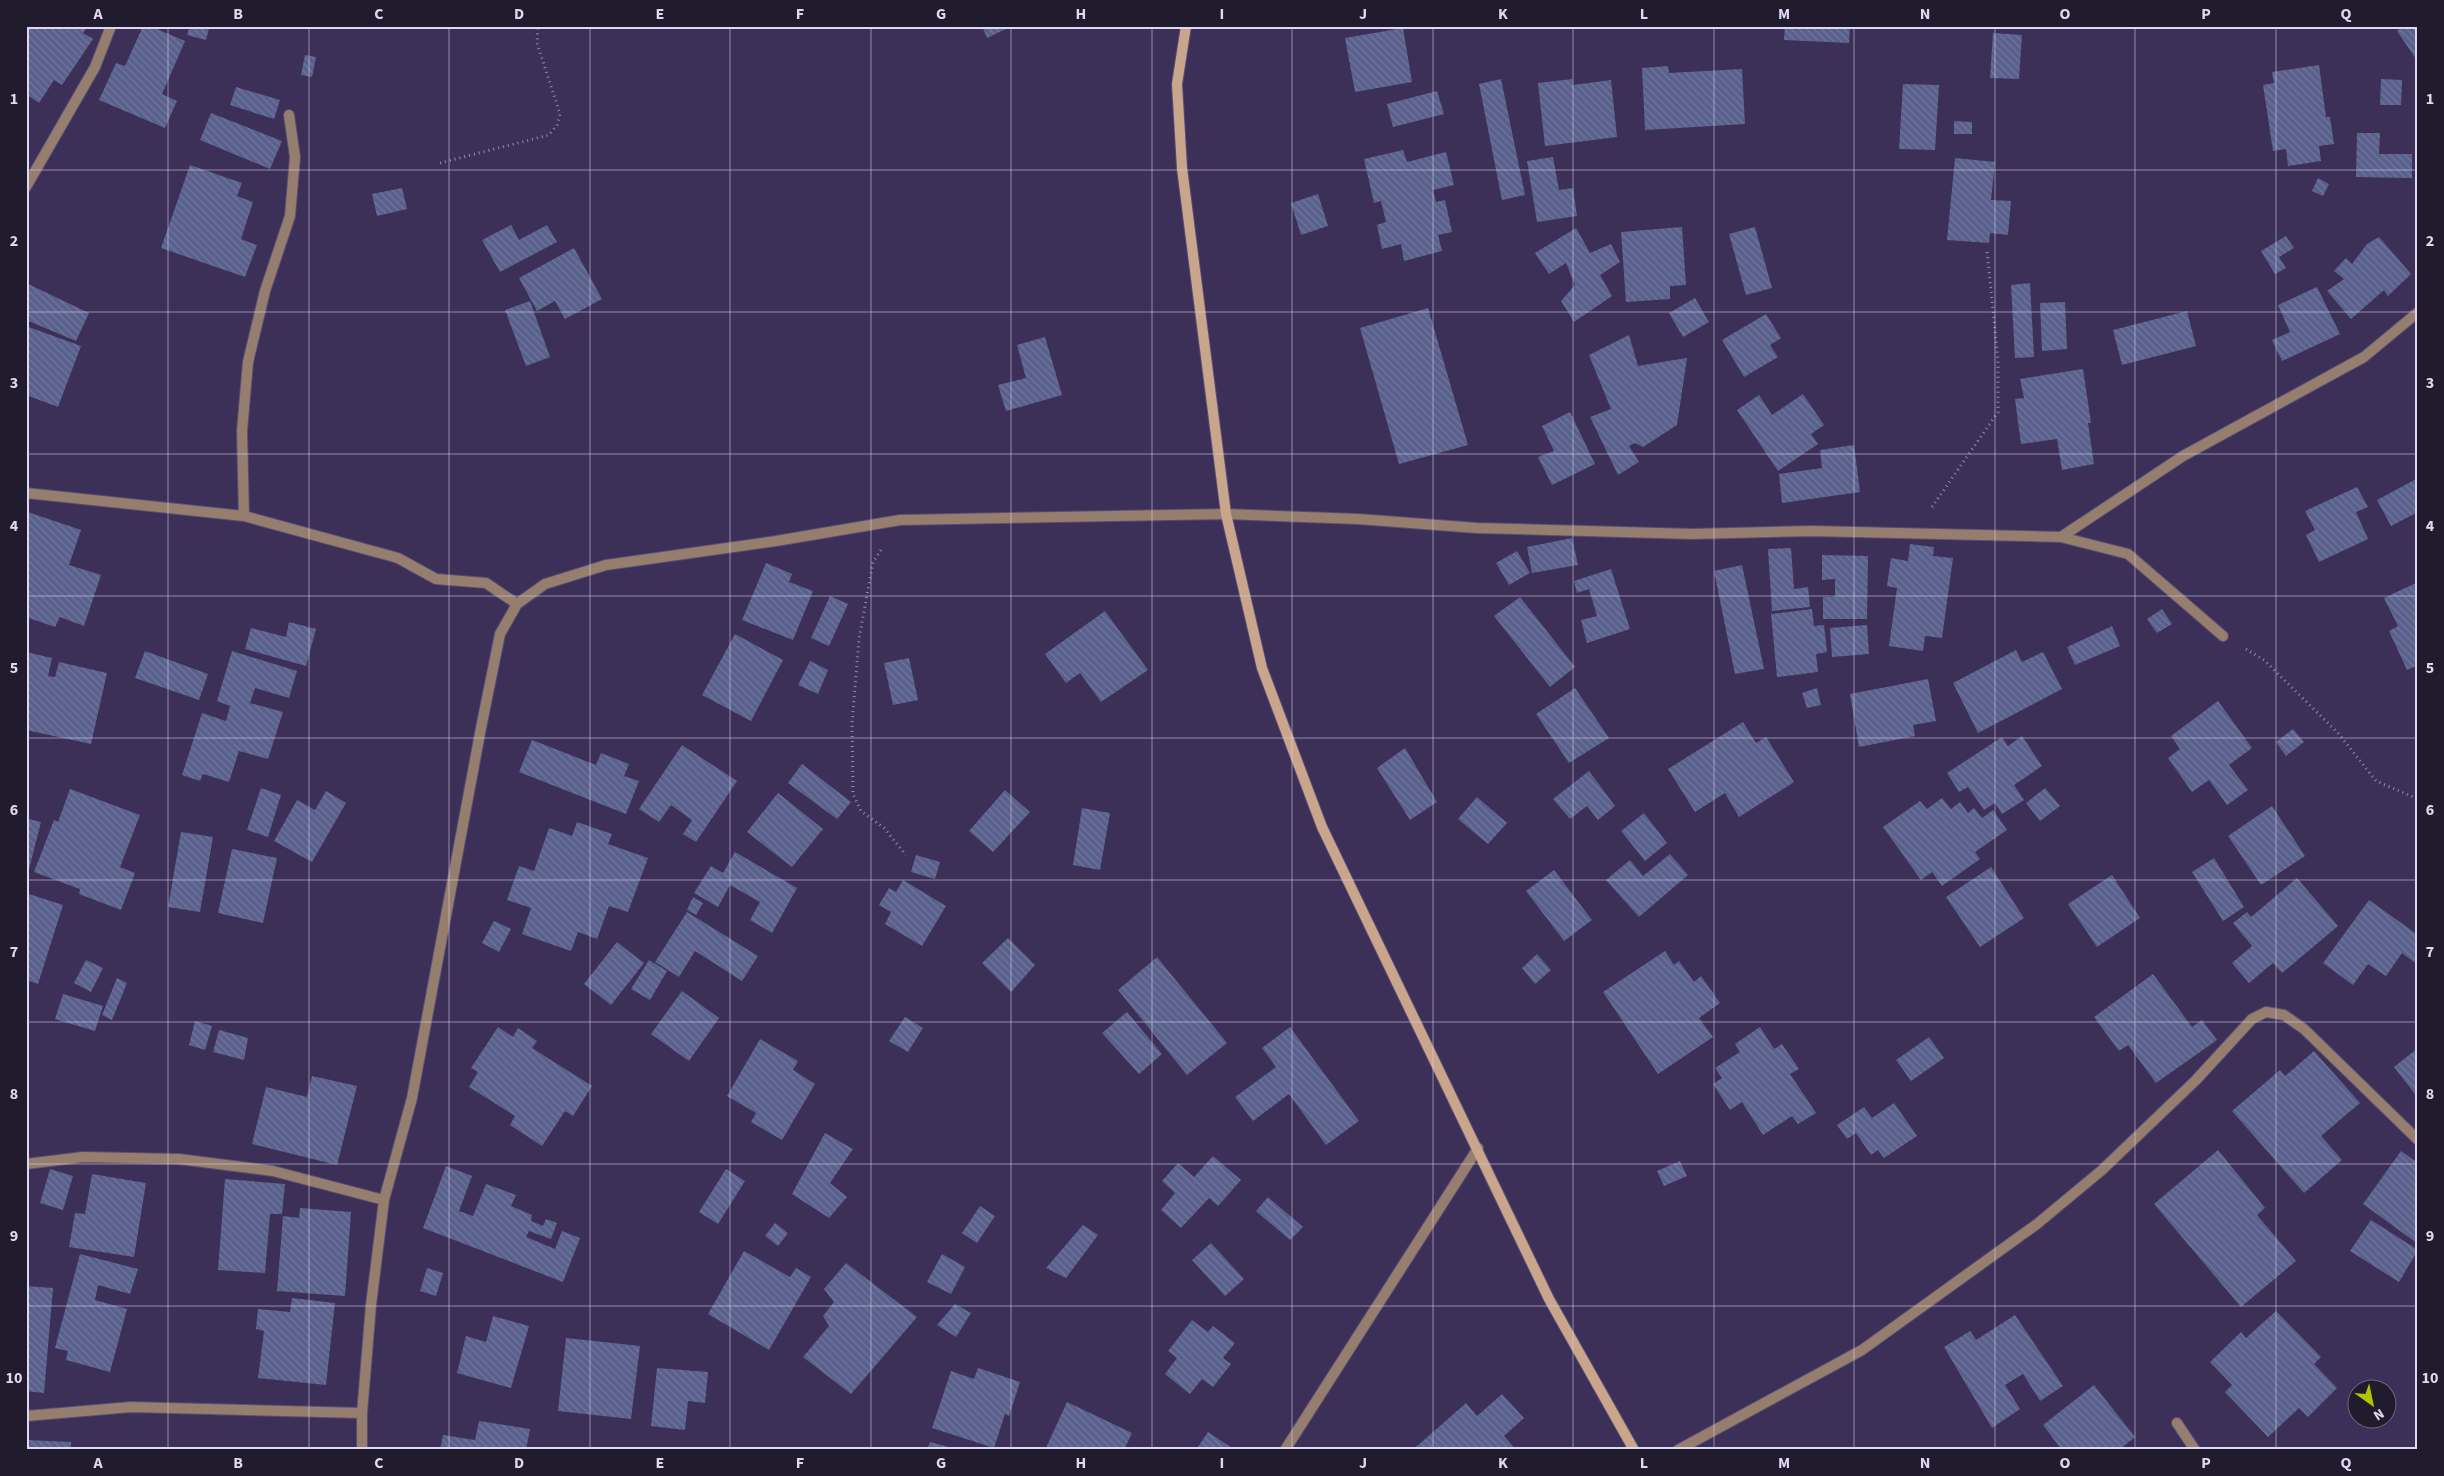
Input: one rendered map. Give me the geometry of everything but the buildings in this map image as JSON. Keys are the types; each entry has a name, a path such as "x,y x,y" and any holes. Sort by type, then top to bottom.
{"main road":[{"path":"1186,26 1177,84 1182,168 1226,514 1262,668 1322,826 1549,1299 1634,1450"}],"street":[{"path":"26,187 95,67 112,26"},
{"path":"244,516 242,432 248,362 265,291 290,216 295,157 289,115"},
{"path":"2061,537 2183,456 2364,357 2417,313"},
{"path":"26,493 244,516 398,558 436,579 486,583 518,604"},
{"path":"362,1450 362,1413 371,1305 384,1200 412,1098 500,634 518,604 545,584 606,565 776,541 900,520 1226,514 1358,519 1477,528 1683,534 1914,532 2061,537 2128,554 2223,636"},
{"path":"1678,1450 1862,1350 2029,1229 2102,1170 2196,1080 2252,1019 2266,1012 2284,1014 2304,1029 2418,1140"},
{"path":"1285,1450 1478,1148"},
{"path":"26,1164 83,1157 179,1159 273,1171 384,1200"},
{"path":"26,1416 130,1407 362,1413"},
{"path":"2176,1423 2195,1450"}],"path":[{"path":"440,164 549,135 557,125 560,114 537,43 538,26"},
{"path":"1914,532 1998,412 1998,360 1986,251"},
{"path":"900,520 873,562 858,639 852,724 853,794 861,810 884,828 906,855"},
{"path":"2223,636 2264,660 2338,733 2376,781 2418,799"}]}
